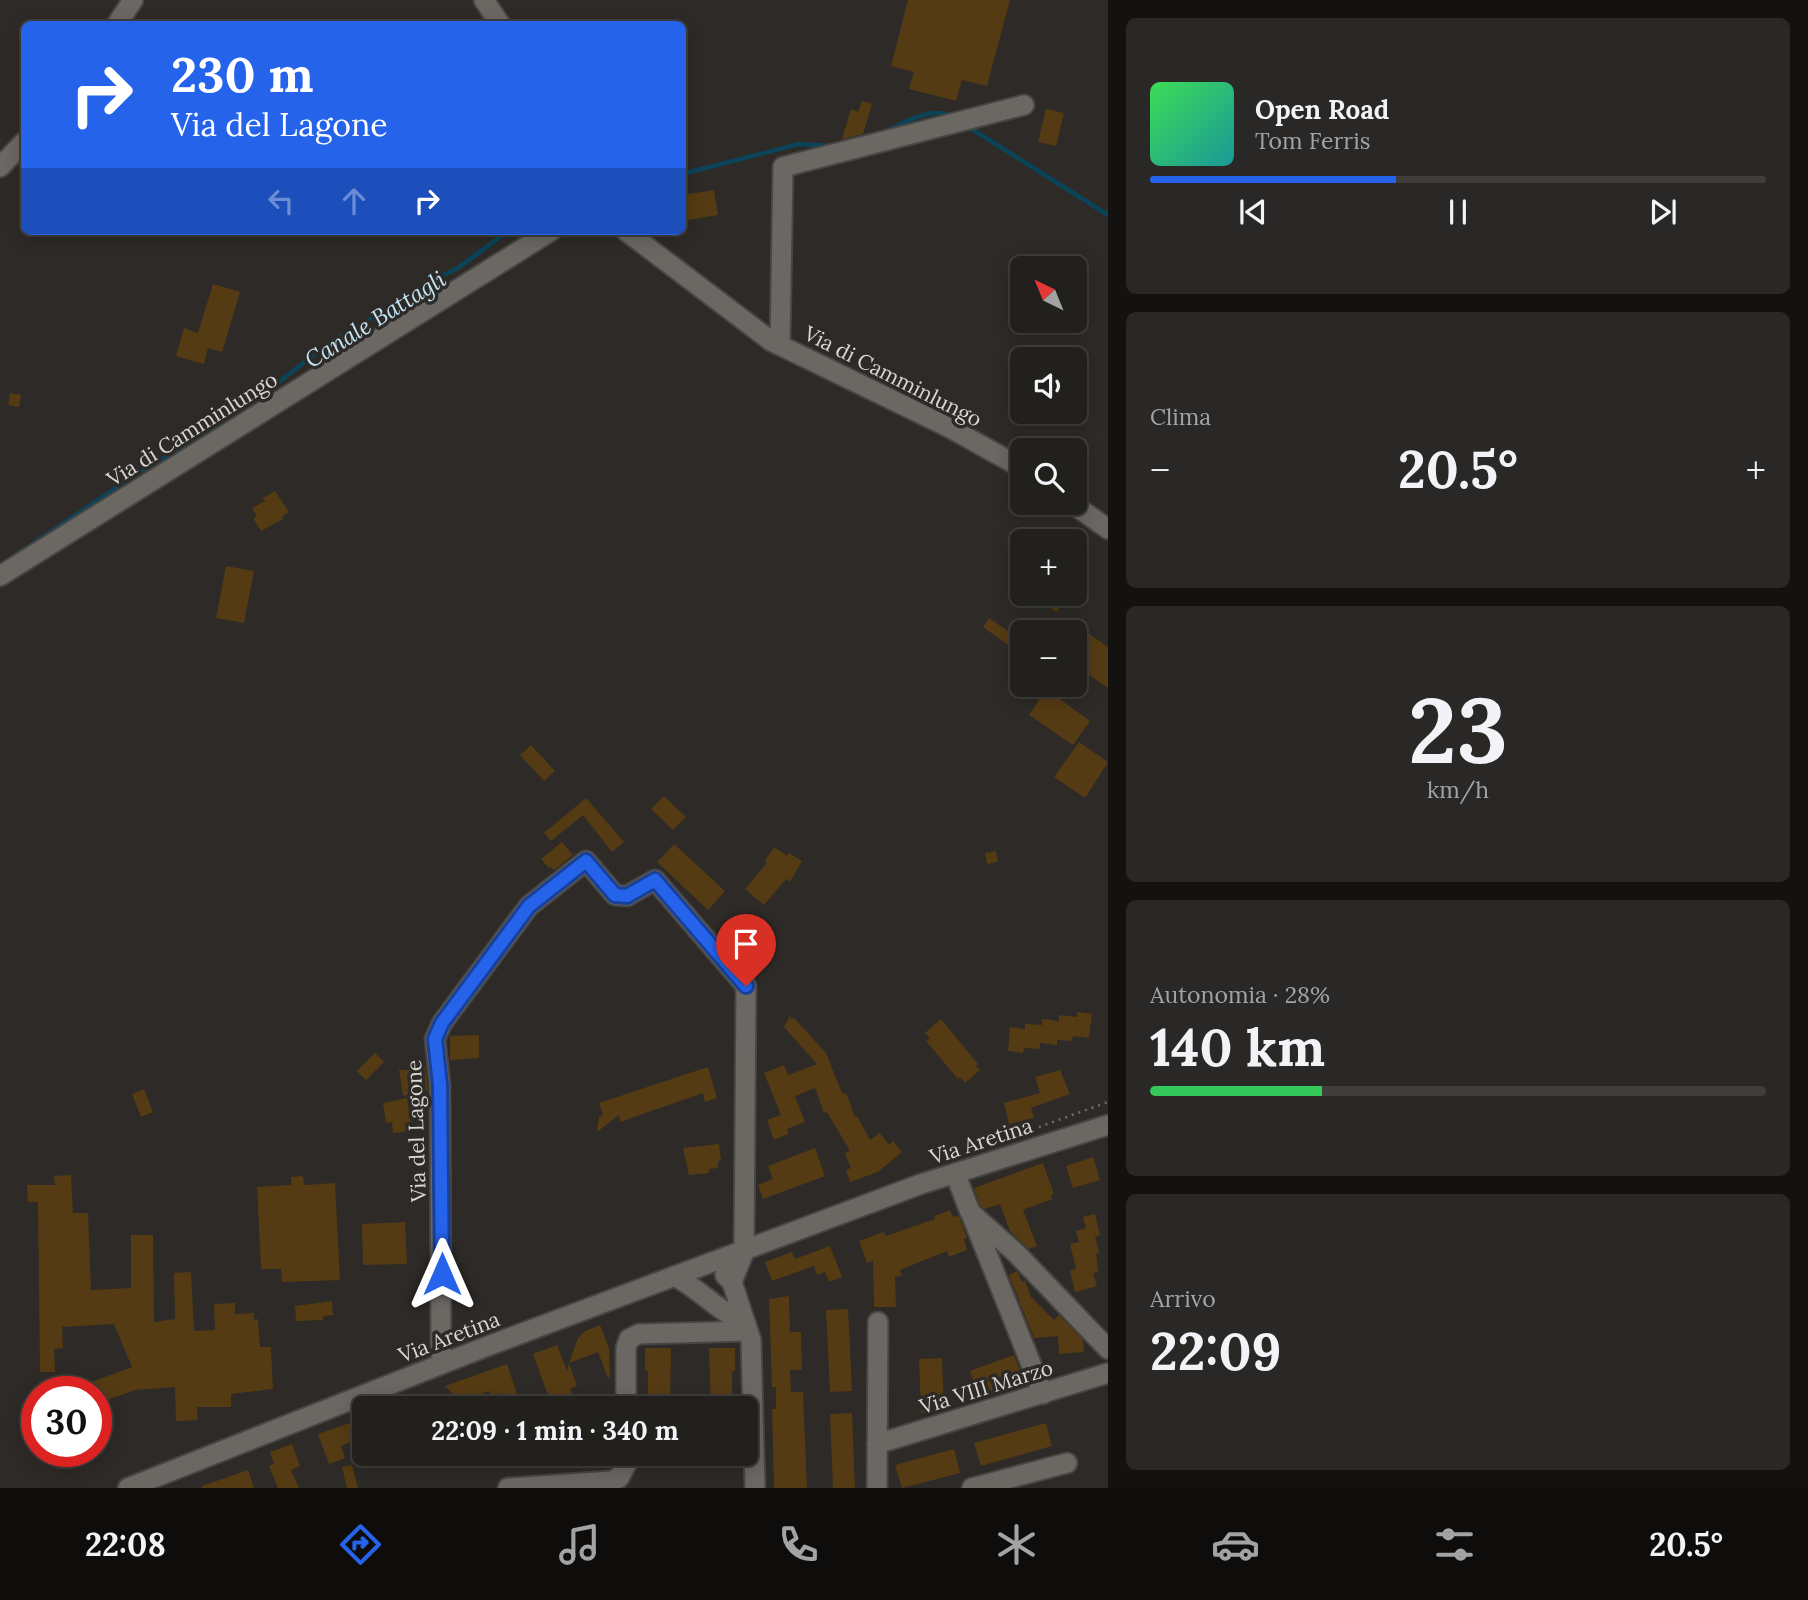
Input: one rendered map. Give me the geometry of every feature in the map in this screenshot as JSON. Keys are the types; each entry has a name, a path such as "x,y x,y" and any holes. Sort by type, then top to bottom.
{"street":[{"path":"119,21 133,0"},
{"path":"484,0 498,21"},
{"name":"Via di Camminlungo","path":"780,345 783,167 1024,105"},
{"path":"0,167 21,145"},
{"name":"Via di Camminlungo","path":"0,576 545,235"},
{"name":"Via di Camminlungo","path":"631,235 771,341 950,428 1010,461"},
{"path":"1087,514 1108,529"},
{"name":"Via del Lagone","path":"440,1364 440,1085 435,1039 442,1023 529,906 586,861 615,895 627,896 655,880 746,986 744,1252"},
{"name":"Via Aretina","path":"128,1488 440,1364 921,1184 1108,1125"},
{"path":"954,1173 1042,1394"},
{"path":"970,1212 1017,1254 1108,1349"},
{"path":"732,1282 744,1252"},
{"path":"712,1263 732,1282 751,1340 755,1488"},
{"path":"712,1263 714,1302"},
{"path":"674,1276 690,1283 747,1328"},
{"path":"877,1488 878,1322"},
{"path":"626,1396 626,1348 629,1339 639,1334 747,1328"},
{"name":"Via VIII Marzo","path":"877,1444 1108,1373"},
{"path":"972,1488 1067,1462"},
{"path":"508,1488 611,1481 619,1478 626,1466"}],"building":[{"path":"908,0 1010,0 987,86 962,80 956,101 909,89 914,72 891,66"},
{"path":"862,101 872,104 863,134 842,139 851,109 858,112"},
{"path":"1046,109 1064,113 1056,146 1038,142"},
{"path":"714,190 718,215 686,220 686,194"},
{"path":"213,284 240,292 222,352 208,348 204,364 176,356 184,328 198,333"},
{"path":"10,393 21,395 19,407 8,405"},
{"path":"275,491 289,512 282,516 283,519 261,531 253,518 257,516 252,508"},
{"path":"226,566 254,571 244,623 216,618"},
{"path":"1048,606 1060,606 1056,612"},
{"path":"989,618 1010,632 1010,646 983,627"},
{"path":"1087,634 1108,647 1108,688 1087,674"},
{"path":"1034,697 1057,697 1090,721 1073,745 1029,715 1039,700"},
{"path":"1079,742 1108,762 1085,798 1054,777"},
{"path":"531,745 555,771 544,781 520,755"},
{"path":"664,796 686,817 673,830 651,809"},
{"path":"586,798 624,842 612,852 583,815 551,841 544,833"},
{"path":"562,842 573,855 554,870 541,859"},
{"path":"674,844 725,891 708,910 657,862"},
{"path":"774,847 787,856 789,853 802,861 790,882 786,879 764,905 745,889 767,863 765,861"},
{"path":"996,851 998,862 987,864 985,853"},
{"path":"730,923 750,945 739,955 719,932"},
{"path":"1077,1012 1092,1014 1089,1038 1073,1036 1072,1041 1057,1040 1057,1045 1040,1043 1040,1049 1024,1048 1023,1053 1008,1051 1010,1027 1025,1029 1025,1024 1042,1025 1042,1019 1059,1021 1059,1015 1077,1017"},
{"path":"790,1016 826,1053 843,1094 846,1093 855,1117 857,1116 870,1140 880,1133 889,1145 893,1141 902,1152 878,1172 850,1182 846,1170 851,1168 845,1153 850,1151 827,1112 824,1113 815,1088 795,1096 805,1122 787,1129 788,1134 774,1140 767,1120 781,1115 764,1073 784,1065 788,1075 817,1064 784,1027"},
{"path":"941,1019 978,1064 976,1066 980,1070 965,1083 960,1077 958,1079 926,1041 930,1038 925,1033"},
{"path":"479,1035 479,1058 450,1060 450,1036"},
{"path":"375,1053 384,1062 366,1080 357,1071"},
{"path":"425,1063 428,1091 403,1096 399,1070 410,1070"},
{"path":"708,1067 717,1098 705,1102 703,1093 620,1122 619,1115 597,1132 599,1117 603,1114 599,1103"},
{"path":"1060,1070 1070,1094 1031,1108 1034,1118 1009,1124 1004,1103 1040,1093 1035,1077"},
{"path":"144,1089 153,1112 141,1117 132,1094"},
{"path":"407,1098 412,1131 393,1133 392,1122 386,1123 383,1103"},
{"path":"719,1144 721,1161 718,1161 718,1168 709,1169 709,1173 689,1175 683,1148"},
{"path":"815,1148 825,1176 763,1199 758,1185 773,1179 768,1166"},
{"path":"1093,1157 1100,1180 1073,1188 1066,1166"},
{"path":"1043,1163 1054,1194 1051,1195 1052,1199 1023,1210 1037,1246 1029,1249 1010,1231 1000,1204 985,1209 980,1205 974,1188"},
{"path":"71,1175 73,1213 88,1213 91,1290 131,1288 131,1235 153,1235 154,1322 175,1319 174,1273 191,1272 194,1331 215,1330 214,1304 235,1303 235,1314 254,1313 254,1320 258,1319 260,1347 271,1347 273,1389 231,1394 231,1407 197,1407 198,1420 176,1421 175,1387 135,1390 112,1398 112,1376 108,1376 132,1367 114,1324 62,1327 63,1348 54,1349 55,1372 40,1372 38,1202 28,1202 27,1185 55,1185 54,1176"},
{"path":"303,1176 304,1185 335,1183 340,1280 282,1282 281,1269 261,1269 257,1187 291,1185 291,1177"},
{"path":"950,1210 953,1217 958,1216 960,1219 967,1238 964,1239 967,1250 949,1257 947,1251 900,1270 902,1276 895,1277 896,1307 874,1307 873,1261 867,1263 859,1241 884,1232 886,1236 935,1219 934,1216"},
{"path":"1095,1214 1100,1235 1095,1236 1099,1253 1096,1253 1098,1272 1093,1273 1097,1286 1075,1292 1070,1271 1076,1269 1070,1244 1079,1242 1076,1231 1086,1228 1083,1217"},
{"path":"405,1222 407,1264 363,1265 362,1224"},
{"path":"830,1246 842,1277 829,1282 825,1272 817,1275 814,1266 772,1281 765,1262 792,1252 795,1259"},
{"path":"1017,1271 1022,1282 1025,1281 1031,1297 1054,1320 1059,1315 1083,1340 1084,1352 1059,1354 1058,1336 1034,1338 1009,1275"},
{"path":"789,1296 790,1332 801,1332 802,1370 790,1370 791,1392 803,1392 807,1488 774,1488 772,1409 776,1409 776,1387 772,1387 769,1299"},
{"path":"332,1301 333,1315 323,1316 323,1320 296,1321 295,1306"},
{"path":"848,1309 852,1391 830,1392 826,1310"},
{"path":"600,1325 609,1348 608,1378 598,1352 569,1363 578,1338 585,1331"},
{"path":"557,1345 567,1371 569,1363 577,1386 570,1389 573,1396 548,1396 533,1354"},
{"path":"645,1348 671,1348 670,1396 648,1396 648,1371 645,1371"},
{"path":"709,1348 735,1348 732,1396 711,1396"},
{"path":"1014,1355 1025,1382 980,1398 970,1371"},
{"path":"942,1358 944,1411 921,1413 919,1359"},
{"path":"507,1364 518,1396 501,1396 500,1393 491,1396 489,1391 476,1396 444,1396 452,1393 445,1386"},
{"path":"852,1413 855,1488 833,1488 830,1414"},
{"path":"352,1422 352,1442 341,1446 345,1458 329,1464 318,1434"},
{"path":"1046,1423 1052,1446 981,1466 974,1443"},
{"path":"292,1444 300,1466 291,1470 299,1488 278,1488 269,1466 274,1464 270,1452"},
{"path":"954,1449 960,1473 902,1488 895,1465"},
{"path":"352,1465 358,1488 347,1488 342,1467"},
{"path":"248,1470 254,1488 202,1488 202,1486"}],"waterway":[{"name":"Canale Battagli","path":"886,131 926,114 943,113 950,116"},
{"name":"Canale Battagli","path":"967,126 1108,215"},
{"name":"Canale Battagli","path":"686,173 799,144 831,146"},
{"name":"Canale Battagli","path":"243,410 329,343 393,306 423,285 458,268 503,235"},
{"name":"Canale Battagli","path":"10,559 143,470 219,426"}],"route":[{"path":"442,1274 440,1085 435,1039 442,1023 529,906 586,861 615,895 627,896 655,880 746,986"}]}
